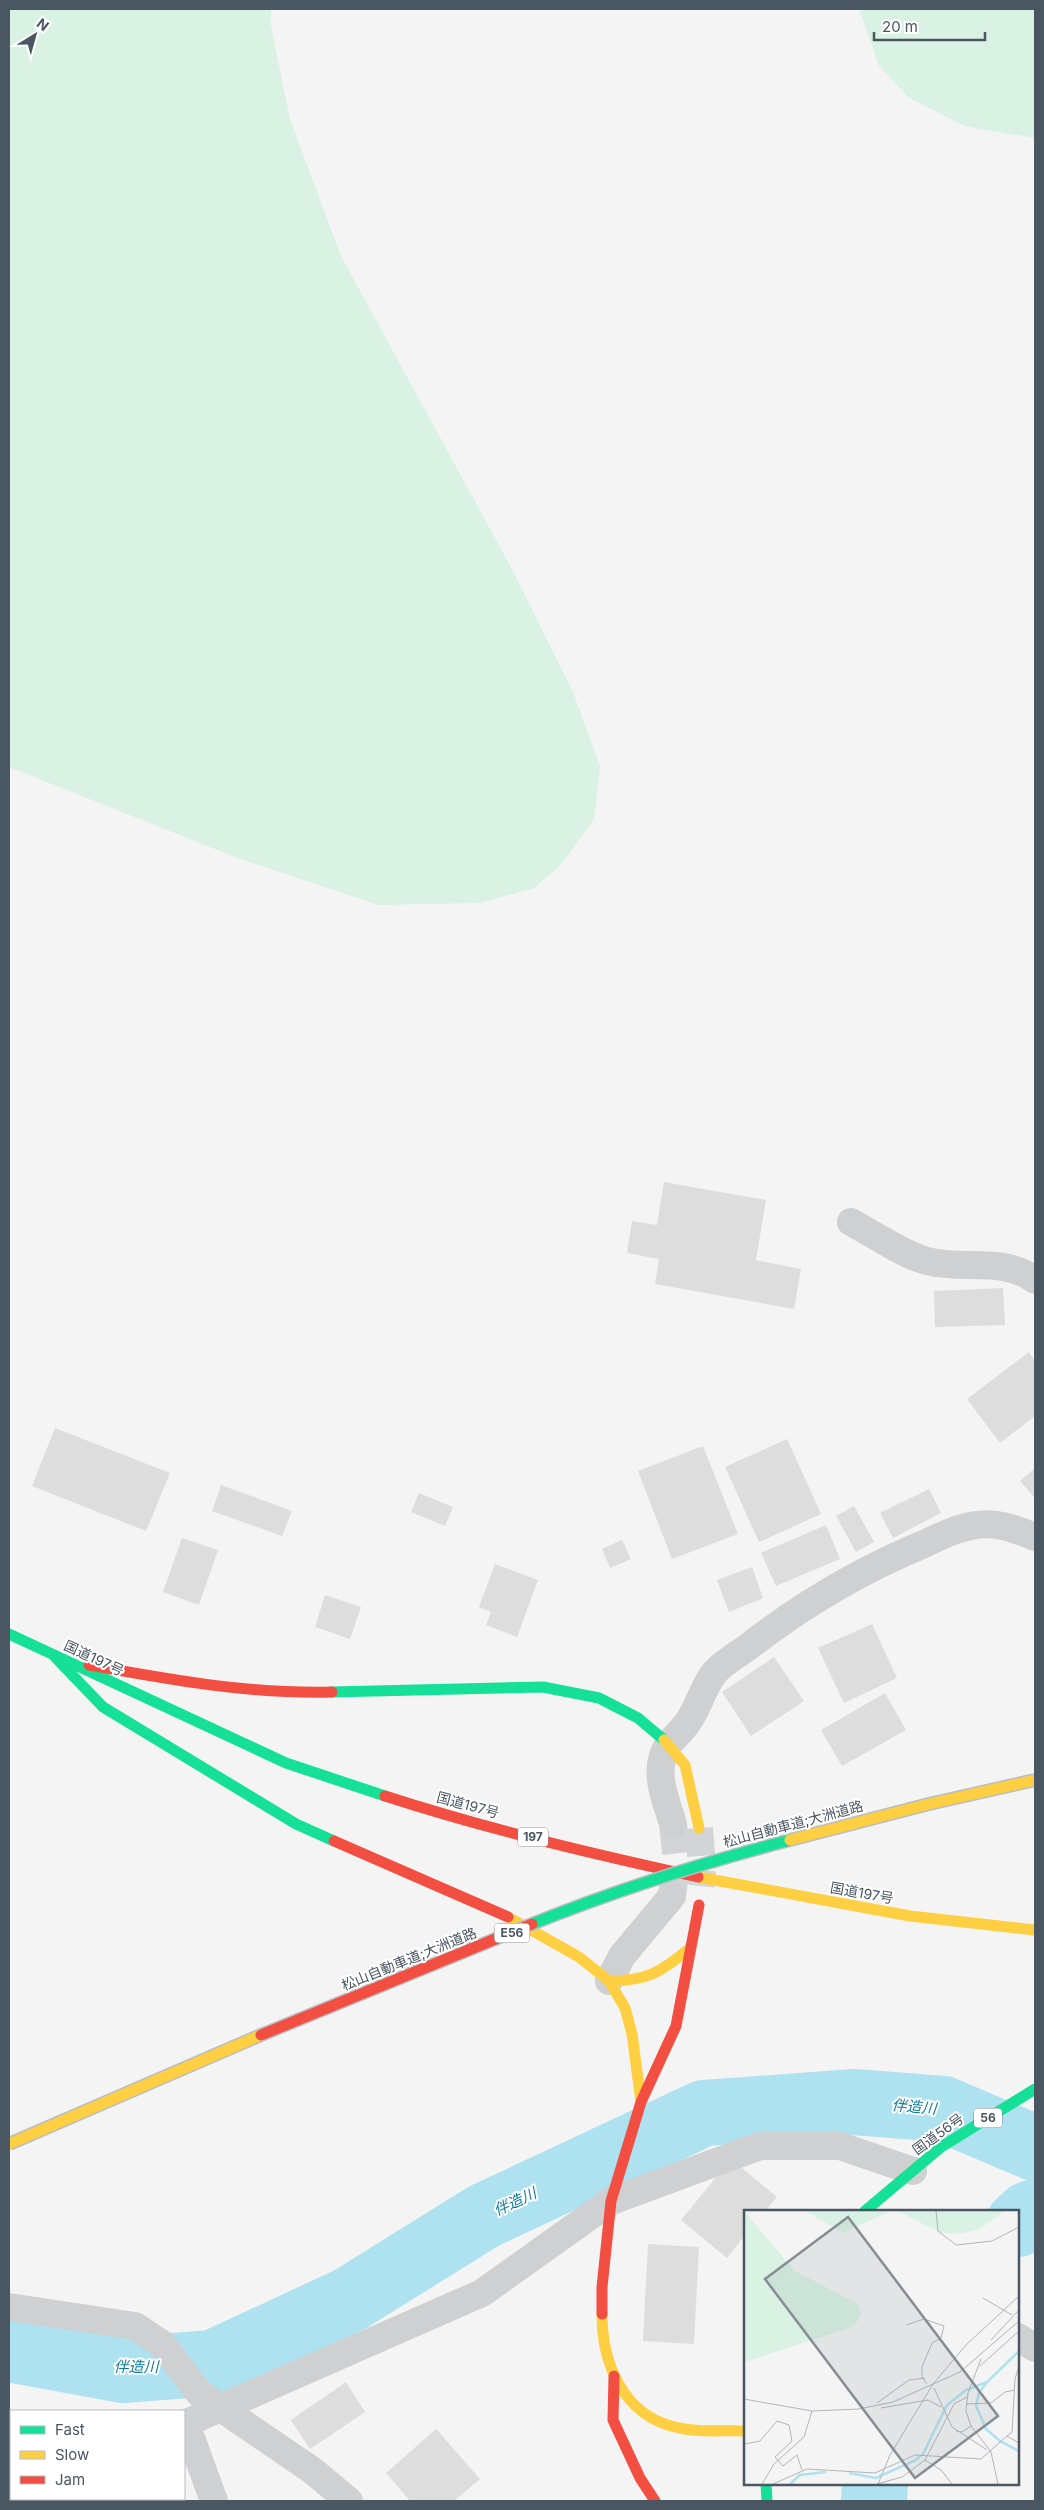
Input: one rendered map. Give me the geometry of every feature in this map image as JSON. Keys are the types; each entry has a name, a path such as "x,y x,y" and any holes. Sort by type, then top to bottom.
{"main road":[{"name":"国道197号","path":"9,1634 286,1764 434,1812 634,1863 746,1887 910,1916 1011,1929 1035,1930"},
{"path":"55,1657 131,1674 205,1686 286,1693 543,1687 599,1698 638,1718 668,1742"},
{"path":"55,1657 104,1707 296,1824 515,1920 579,1957 609,1981 625,2008 632,2034 642,2102"},
{"name":"松山自動車道;大洲道路","path":"9,2144 222,2052 580,1905 717,1859 929,1804 1035,1780"},
{"path":"698,1904 676,2026 642,2102 614,2193 602,2287 606,2348 614,2376 628,2400 640,2412 658,2422 677,2428 744,2431"},
{"path":"609,1981 646,1980 659,1974 690,1948"},
{"name":"国道56号","path":"866,2210 941,2146 1035,2089"},
{"path":"614,2376 613,2420 640,2478 655,2501"},
{"path":"766,2485 767,2501"}],"street":[{"path":"851,1222 924,1260 961,1267 999,1266 1015,1268 1035,1280"},
{"path":"686,1826 663,1791 660,1766 668,1742 685,1727 706,1685 716,1671 796,1612 856,1576 904,1552 957,1529 976,1525 1004,1524 1035,1537"},
{"path":"609,1981 622,1956 672,1896"},
{"path":"214,2501 185,2424 208,2401 482,2293 614,2193 760,2146 840,2146 913,2171"},
{"path":"9,2307 135,2326 162,2344 208,2401 313,2471 349,2501"}],"green space":[{"path":"9,9 271,9 271,26 290,119 341,256 512,569 573,692 600,766 594,819 561,865 534,888 480,903 378,905 240,859 9,767"},
{"path":"859,9 1035,9 1035,138 964,126 909,98 879,66"}],"building":[{"path":"664,1182 766,1200 756,1260 801,1269 794,1309 655,1284 659,1259 627,1253 632,1221 657,1225"},
{"path":"1003,1288 1005,1325 935,1327 934,1291"},
{"path":"1029,1352 1035,1361 1035,1416 1000,1443 967,1399"},
{"path":"55,1428 170,1473 146,1531 32,1486"},
{"path":"787,1439 821,1514 759,1542 725,1467"},
{"path":"703,1446 738,1534 672,1559 638,1471"},
{"path":"1035,1468 1035,1498 1020,1481"},
{"path":"221,1485 292,1511 282,1536 212,1511"},
{"path":"929,1489 941,1513 893,1538 880,1513"},
{"path":"419,1493 453,1507 445,1526 411,1512"},
{"path":"854,1506 874,1542 856,1552 836,1516"},
{"path":"826,1525 840,1559 776,1586 761,1553"},
{"path":"182,1538 218,1550 199,1605 163,1592"},
{"path":"622,1540 631,1559 610,1568 602,1549"},
{"path":"495,1564 538,1580 517,1637 486,1625 491,1612 479,1607"},
{"path":"752,1567 763,1598 729,1612 717,1580"},
{"path":"325,1595 361,1607 350,1639 315,1627"},
{"path":"872,1624 897,1678 844,1703 818,1648"},
{"path":"774,1657 804,1701 751,1736 722,1692"},
{"path":"885,1693 906,1730 842,1766 821,1730"},
{"path":"731,2159 777,2197 766,2210 744,2210 744,2236 727,2258 681,2220"},
{"path":"648,2244 699,2247 694,2344 643,2341"},
{"path":"346,2382 365,2412 310,2449 291,2420"},
{"path":"436,2429 480,2479 454,2501 410,2501 386,2473"}],"waterway":[{"name":"伴造川","path":"9,2349 123,2370 213,2363 349,2300 484,2216 704,2113 854,2102 943,2109 1035,2148"},
{"path":"1019,2223 1029,2214 1035,2212"},
{"path":"874,2501 875,2485"}],"tunnel":[{"path":"672,1895 677,1860 673,1824"},
{"path":"699,1828 702,1868 700,1886"}],"traffic: fast":[{"path":"9,1634 286,1763 385,1796"},
{"path":"55,1657 103,1707 296,1824 334,1841"},
{"path":"332,1692 543,1687 599,1698 638,1718 664,1740"},
{"path":"532,1924 660,1878 790,1840"},
{"path":"866,2210 941,2147 1035,2089"},
{"path":"766,2485 767,2501"}],"traffic: slow":[{"path":"664,1740 685,1765 699,1828"},
{"path":"790,1840 929,1804 1035,1780"},
{"path":"698,1877 910,1916 1035,1930"},
{"path":"508,1917 579,1957 609,1981 625,2008 632,2034 641,2102"},
{"path":"609,1981 622,1981 653,1974 690,1948"},
{"path":"9,2144 261,2035"},
{"path":"602,2314 606,2351 611,2368 629,2399 642,2411 657,2421 683,2429 744,2431"}],"traffic: jam":[{"path":"89,1665 210,1685 270,1691 332,1692"},
{"path":"385,1796 540,1840 698,1877"},
{"path":"334,1841 508,1917"},
{"path":"602,2314 602,2287 611,2201 641,2102 676,2026 699,1905"},
{"path":"261,2035 532,1924"},
{"path":"614,2376 613,2420 640,2478 655,2501"}]}
